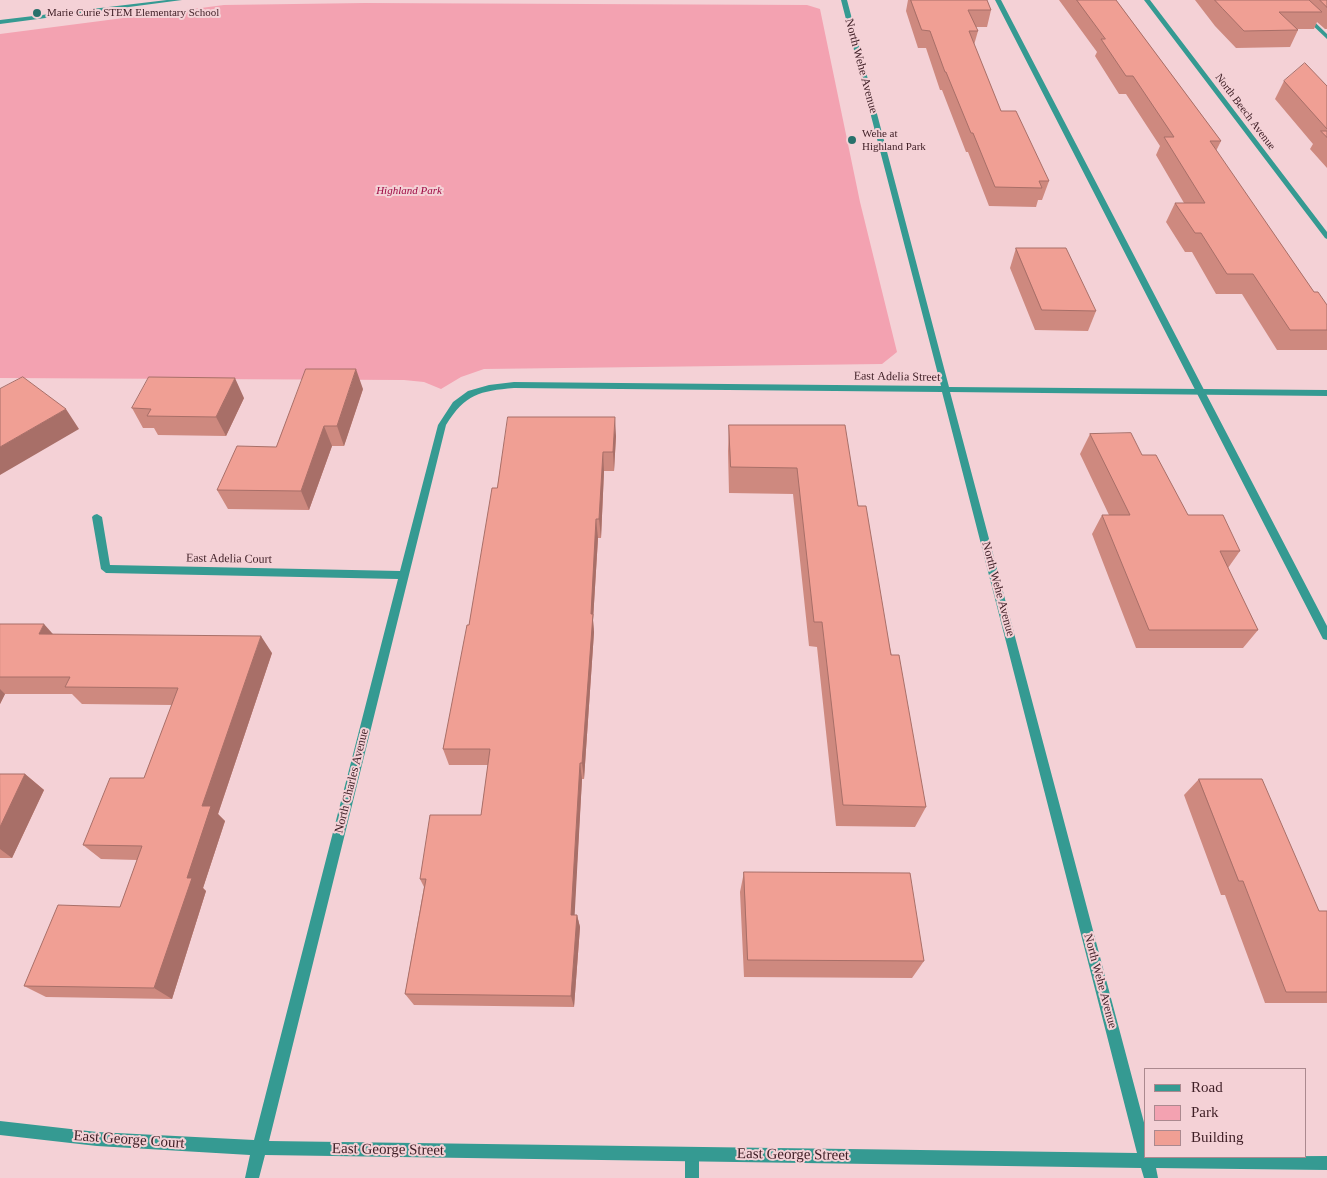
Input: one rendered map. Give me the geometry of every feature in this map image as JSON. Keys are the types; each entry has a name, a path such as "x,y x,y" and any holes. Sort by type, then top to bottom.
{"street":[{"path":"0,22 179,0"},
{"name":"North Wehe Avenue","path":"844,0 1144,1152"},
{"path":"998,0 1327,636"},
{"name":"North Beech Avenue","path":"1147,0 1327,237"},
{"path":"1289,0 1327,37"},
{"name":"East Adelia Street","path":"468,392 514,385 1327,393"},
{"name":"North Charles Avenue","path":"252,1178 442,425 452,408 468,392"},
{"name":"East Adelia Court","path":"97,517 106,569 405,575"},
{"name":"East George Court","path":"0,1128 98,1139 259,1148"},
{"name":"East George Street","path":"259,1148 1327,1163"},
{"path":"692,1154 692,1178"},
{"name":"North Wehe Avenue","path":"1146,1160 1151,1178"}],"green space":[{"name":"Highland Park","path":"365,3 807,5 820,9 860,202 897,352 882,364 484,369 461,377 441,389 424,382 404,380 0,378 0,34 224,5"}],"building":[{"path":"911,0 987,0 991,10 968,10 978,31 969,31 1001,111 1016,111 1049,181 1039,181 1042,188 995,187 945,72 930,31 922,30"},
{"path":"1077,0 1116,0 1221,141 1210,141 1314,292 1318,292 1327,305 1327,330 1290,330 1253,274 1227,274 1201,233 1195,233 1175,203 1205,203 1164,137 1174,137 1133,76 1126,76 1101,39 1105,39"},
{"path":"1215,0 1309,0 1322,12 1279,12 1298,30 1244,31"},
{"path":"1320,0 1327,0 1327,7"},
{"path":"1305,63 1327,86 1327,129 1284,81"},
{"path":"1321,131 1327,131 1327,137"},
{"path":"1016,248 1066,248 1096,311 1042,310"},
{"path":"306,369 356,369 337,426 324,426 301,491 217,490 237,446 276,447"},
{"path":"23,377 66,409 0,447 0,389"},
{"path":"149,377 235,378 216,417 147,416 151,409 132,408"},
{"path":"508,417 615,417 613,452 603,452 599,519 596,519 591,614 593,614 582,763 580,763 571,915 577,915 571,996 405,994 426,879 420,879 430,815 481,815 490,749 443,749 467,625 469,625 492,488 497,488"},
{"path":"729,425 845,425 858,506 866,506 891,655 899,655 926,807 843,805 822,622 814,622 797,468 731,467"},
{"path":"1131,433 1142,455 1156,455 1188,515 1223,515 1240,551 1220,551 1258,630 1149,630 1102,515 1130,515 1090,434"},
{"path":"0,624 44,624 39,634 261,636 202,806 211,806 187,878 192,878 154,988 24,986 58,905 120,907 142,846 83,845 110,778 144,778 178,688 65,687 70,677 0,677"},
{"path":"0,774 25,774 0,827"},
{"path":"1199,779 1262,779 1319,911 1327,911 1327,992 1286,992 1243,881 1239,881"},
{"path":"744,872 910,873 924,961 748,960"}],"place":[{"name":"Marie Curie STEM Elementary School","path":"37,13"},
{"name":"Wehe at Highland Park","path":"852,140"}]}
